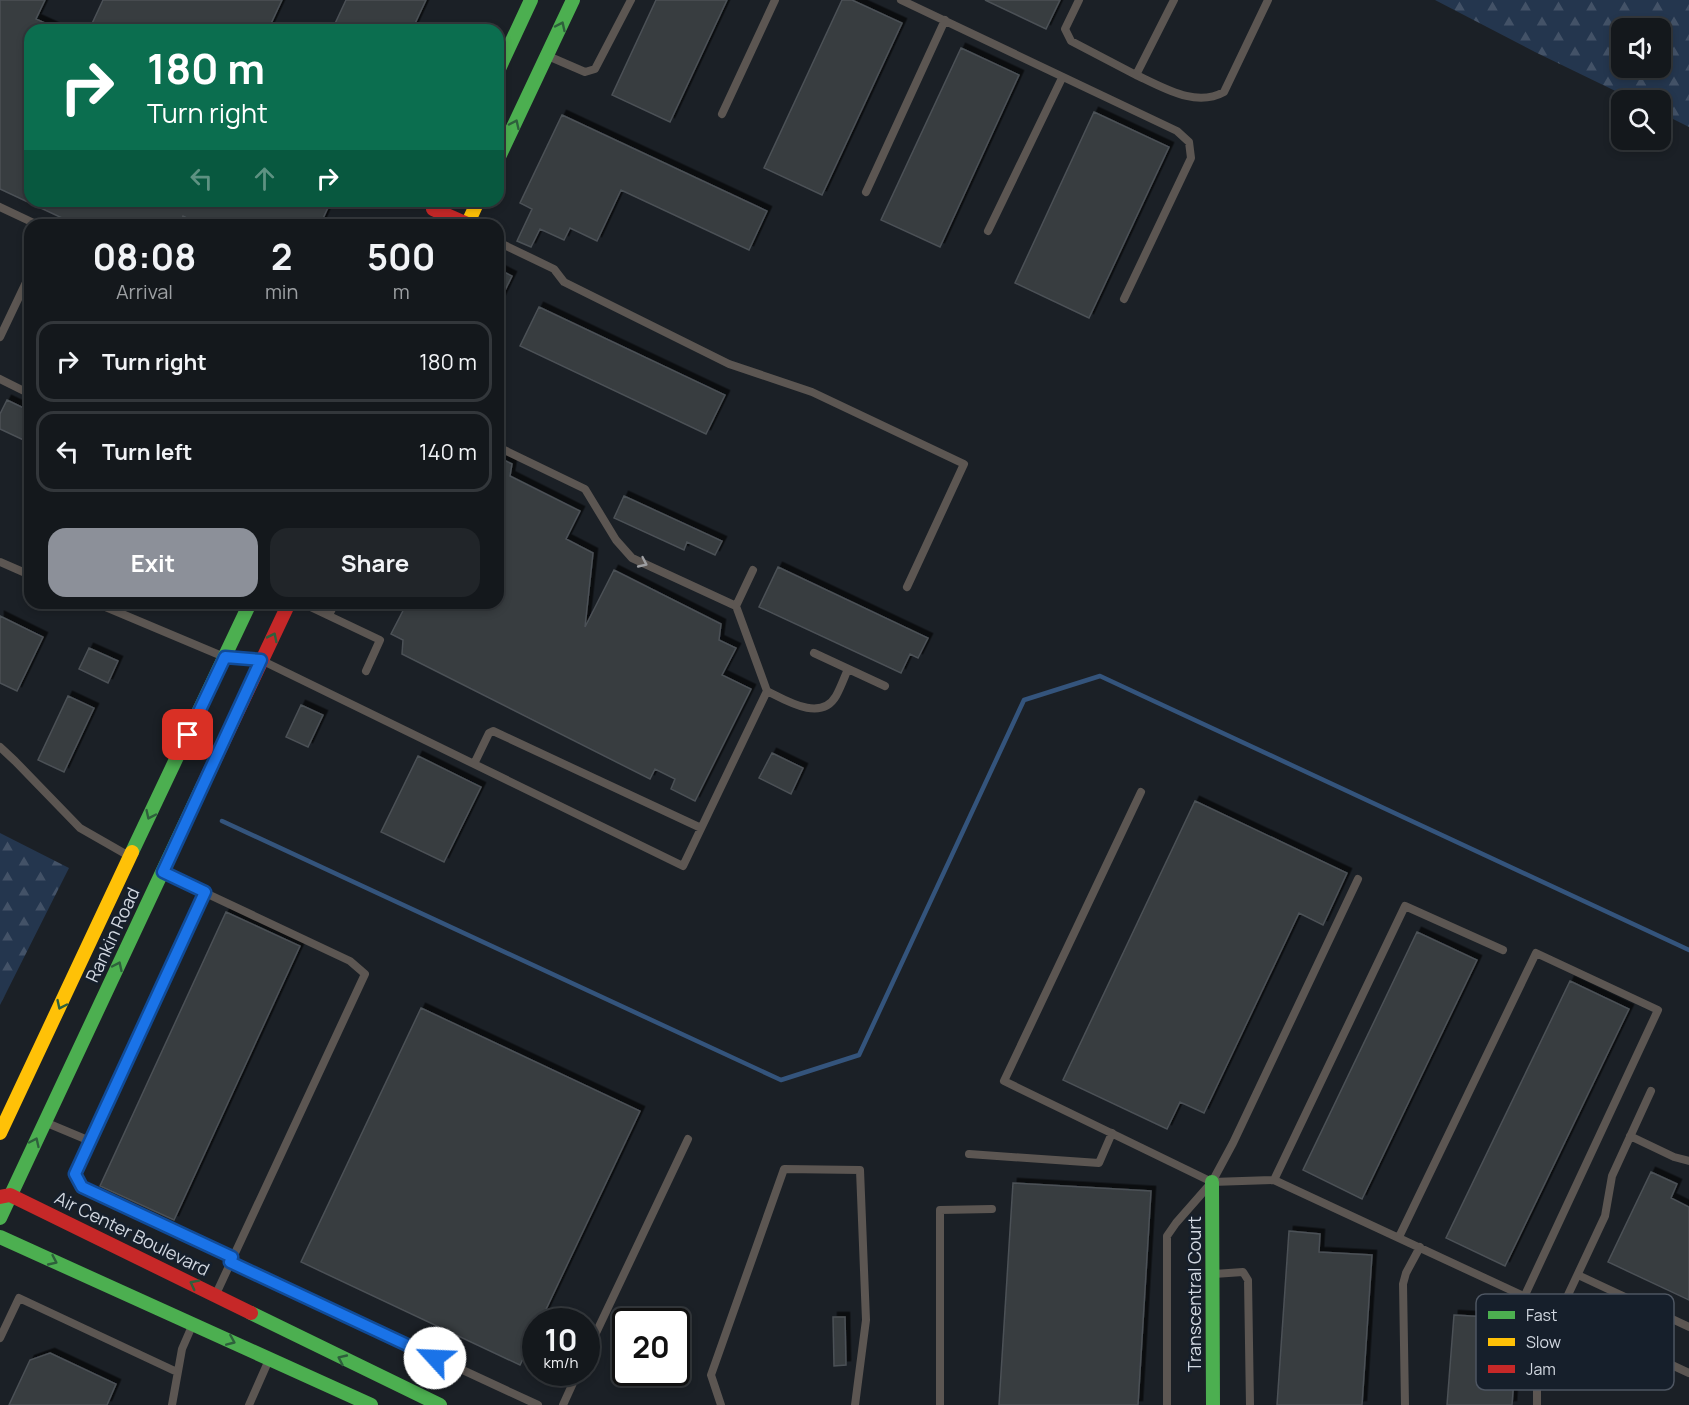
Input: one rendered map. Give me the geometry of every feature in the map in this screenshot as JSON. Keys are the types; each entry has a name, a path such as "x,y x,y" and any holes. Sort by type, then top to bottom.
{"main road":[{"path":"504,58 531,0"},
{"path":"504,146 573,0"},
{"path":"438,207 457,219"},
{"name":"Rankin Road","path":"0,1218 5,1196 45,1122 147,865 225,657 247,609"},
{"name":"Rankin Road","path":"0,1133 261,660 286,609"},
{"path":"225,657 261,660"},
{"name":"Transcentral Court","path":"1212,1182 1213,1405"},
{"name":"Air Center Boulevard","path":"5,1196 215,1295 341,1395 371,1405"},
{"name":"Air Center Boulevard","path":"0,1237 193,1325 277,1344 440,1405"}],"lane":[{"path":"547,56 585,72 595,69 631,0"},
{"path":"722,114 775,0"},
{"path":"902,0 1177,131 1190,142 1191,158 1124,298"},
{"path":"1079,0 1065,29 1071,41 1136,75 1176,93 1197,99 1213,98 1224,92 1268,0"},
{"path":"1136,75 1174,0"},
{"path":"866,192 945,20"},
{"path":"988,231 1062,78"},
{"path":"0,207 25,219"},
{"path":"504,245 554,269 564,282 729,364 812,392 964,464 907,587"},
{"path":"0,337 24,287"},
{"path":"0,379 24,391"},
{"path":"504,450 585,489 616,540 632,558 735,606 767,691 801,706 815,709 827,706 836,697 848,669"},
{"path":"0,562 24,572"},
{"path":"735,606 753,570"},
{"path":"110,609 225,657"},
{"path":"316,609 380,640 366,671"},
{"path":"329,615 332,609"},
{"path":"814,653 885,686"},
{"path":"261,660 683,866 767,691"},
{"path":"474,764 489,733 493,731 701,828"},
{"path":"0,747 80,828 147,865 350,961 365,974 215,1295"},
{"path":"1141,792 1004,1082 1212,1182 1274,1180 1521,1294"},
{"path":"1167,1405 1167,1236 1212,1182 1233,1143 1358,879"},
{"path":"205,892 75,1174 82,1187 538,1405"},
{"path":"1274,1180 1405,906 1503,950"},
{"path":"1400,1237 1536,953 1658,1010 1526,1294"},
{"path":"1567,1294 1605,1216 1612,1176 1651,1091"},
{"path":"45,1122 90,1141"},
{"path":"969,1154 1099,1163 1112,1133"},
{"path":"1630,1136 1674,1157 1689,1161"},
{"path":"600,1324 688,1139"},
{"path":"721,1405 711,1375 784,1168 860,1170 866,1320 855,1405"},
{"path":"940,1405 939,1210 992,1209"},
{"path":"1405,1405 1403,1284 1420,1246"},
{"path":"1212,1274 1243,1272 1248,1280 1250,1405"},
{"path":"1578,1275 1619,1294"},
{"path":"0,1338 19,1298 177,1372"},
{"path":"1674,1320 1689,1327"},
{"path":"172,1405 182,1349 193,1325"},
{"path":"249,1405 277,1344"},
{"path":"1674,1365 1689,1372"},
{"path":"563,1405 572,1386"}],"green space":[{"path":"1435,0 1689,0 1689,127 1671,118 1671,90 1613,90"},
{"path":"0,833 69,868 0,1005"}],"building":[{"path":"0,0 45,0 36,19 47,24 24,24 24,200 0,189"},
{"path":"103,0 282,0 271,24 92,24"},
{"path":"346,0 426,0 415,24 335,24"},
{"path":"656,0 727,0 670,122 612,95"},
{"path":"842,0 852,0 902,23 822,195 764,168"},
{"path":"985,0 1060,0 1046,29"},
{"path":"961,48 1019,75 940,247 881,220"},
{"path":"1094,112 1169,147 1089,318 1015,283"},
{"path":"562,115 767,211 749,250 621,190 597,241 570,228 564,240 540,229 531,247 517,241 532,209 520,203"},
{"path":"38,207 328,207 323,219 189,219 183,216 182,219 64,219"},
{"path":"504,272 512,276 504,293"},
{"path":"539,307 725,395 706,434 520,346"},
{"path":"7,400 24,408 24,440 0,429 0,414"},
{"path":"504,460 512,464 510,476 580,511 566,539 593,553 585,627 614,570 721,624 719,640 736,648 722,675 751,689 695,801 671,789 675,779 655,769 650,779 402,654 403,640 391,634 404,609 504,609"},
{"path":"624,496 722,541 715,555 687,542 684,550 614,518"},
{"path":"778,567 928,638 918,658 910,654 901,673 759,607"},
{"path":"0,616 43,637 17,691 0,683"},
{"path":"89,648 118,661 108,683 79,669"},
{"path":"68,696 94,708 64,772 38,760"},
{"path":"301,705 323,715 308,747 286,737"},
{"path":"772,753 803,768 791,794 759,778"},
{"path":"418,756 481,787 444,862 381,832"},
{"path":"1195,801 1347,873 1323,925 1299,913 1204,1113 1180,1102 1167,1129 1063,1080"},
{"path":"226,912 300,946 174,1220 100,1186"},
{"path":"1417,932 1477,960 1362,1199 1303,1170"},
{"path":"1570,981 1629,1009 1505,1266 1446,1238"},
{"path":"421,1008 640,1111 547,1308 522,1308 522,1361 520,1365 301,1262"},
{"path":"1651,1172 1677,1184 1671,1198 1689,1207 1689,1300 1608,1262"},
{"path":"1013,1183 1151,1191 1138,1405 999,1405"},
{"path":"1289,1231 1320,1234 1319,1252 1372,1255 1362,1405 1277,1405"},
{"path":"1454,1315 1476,1316 1476,1390 1513,1390 1512,1405 1447,1405"},
{"path":"833,1317 845,1317 846,1365 834,1366"},
{"path":"50,1353 116,1384 107,1405 9,1405 30,1360"}],"waterway":[{"path":"222,821 781,1080 859,1055 1024,700 1100,676 1689,950"}],"traffic: fast":[{"path":"504,58 531,0"},
{"path":"504,146 573,0"},
{"path":"132,852 247,609"},
{"path":"0,1218 203,785"},
{"path":"1212,1182 1213,1405"},
{"path":"0,1237 371,1405"},
{"path":"251,1313 440,1405"}],"traffic: slow":[{"path":"470,219 475,207"},
{"path":"0,1133 132,852"}],"traffic: jam":[{"path":"433,209 456,219"},
{"path":"203,785 286,609"},
{"path":"0,1197 10,1195 251,1313"}],"route":[{"path":"188,735 225,657 261,660 163,872 205,892 75,1174 82,1187 232,1257 230,1262 435,1358"}]}
